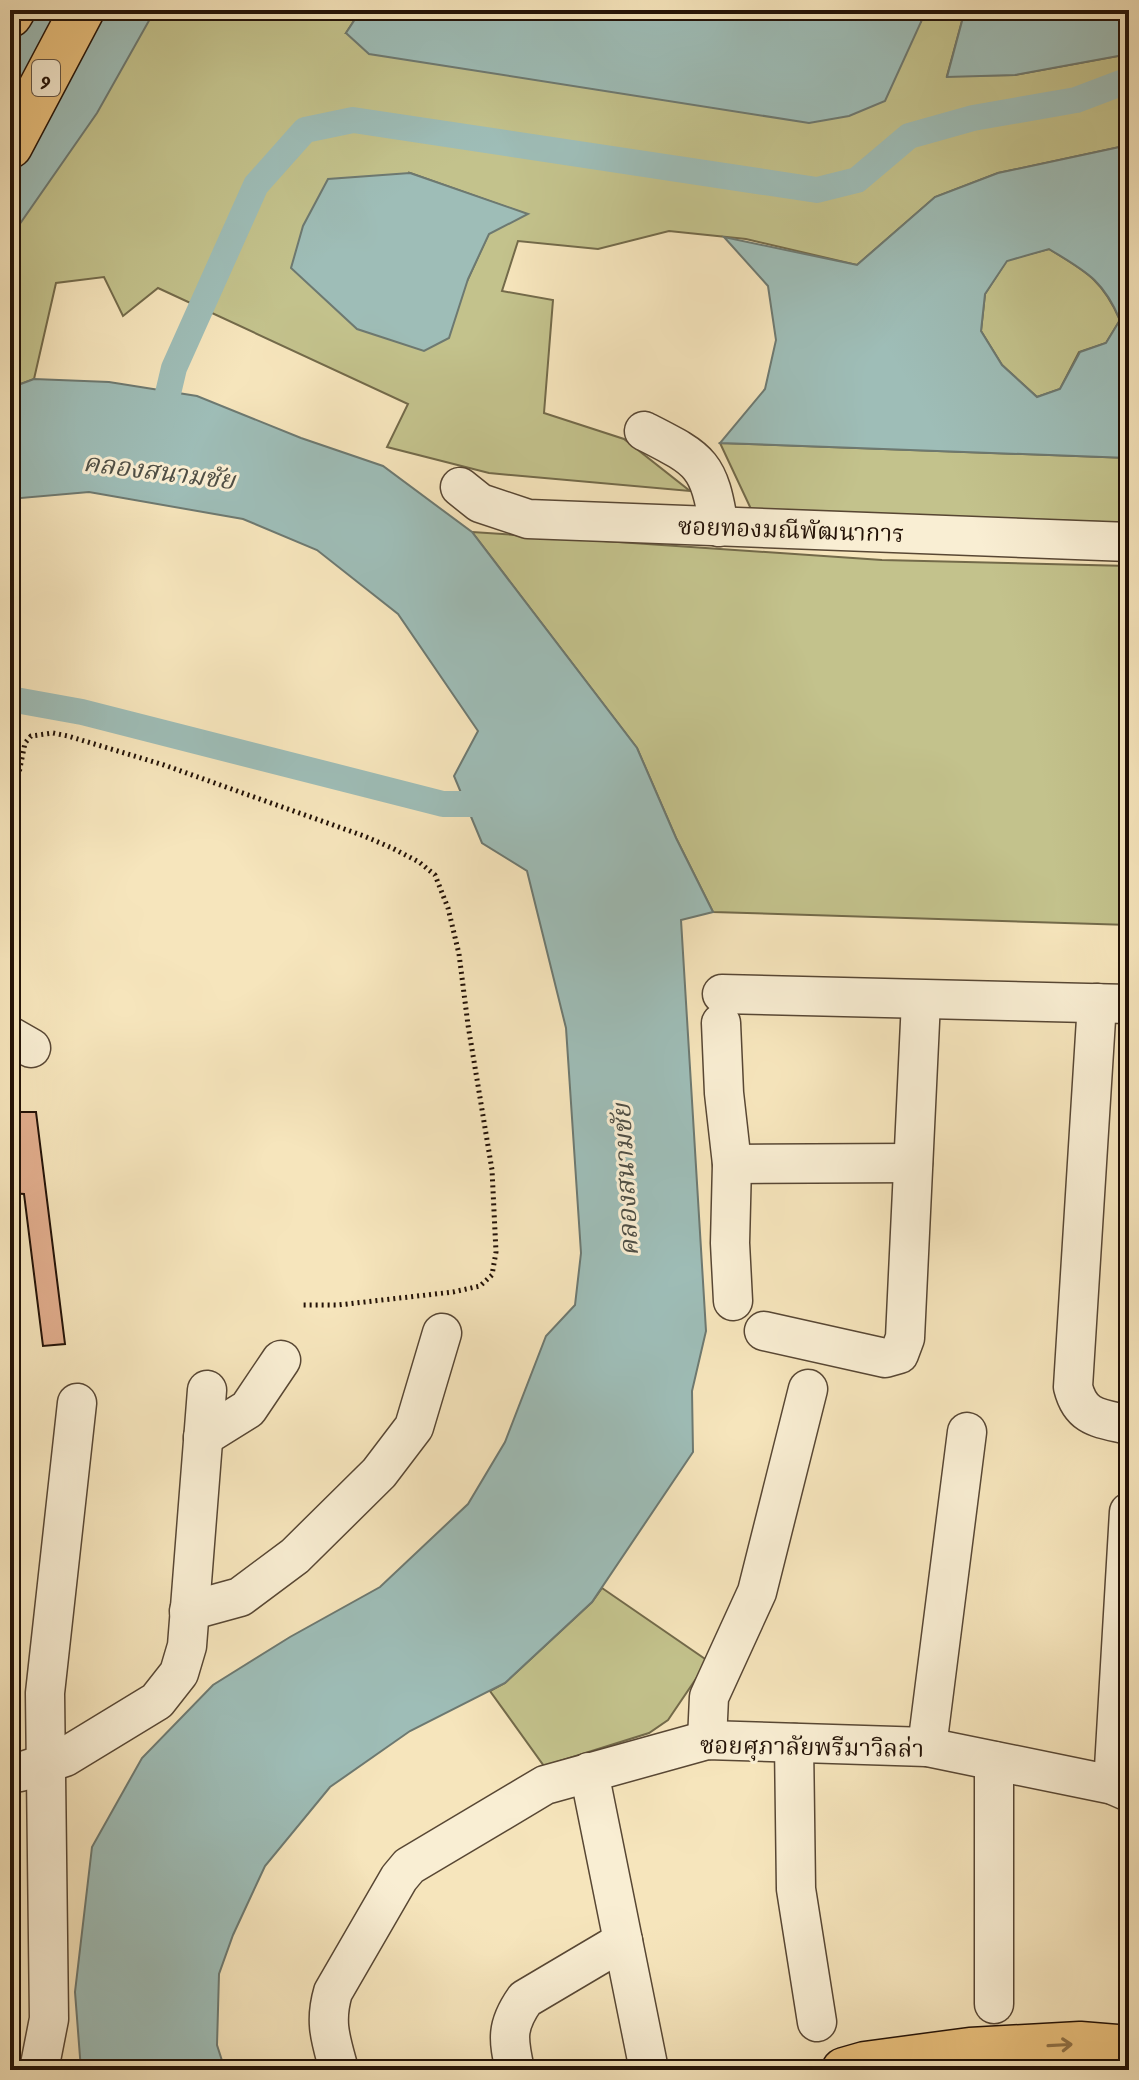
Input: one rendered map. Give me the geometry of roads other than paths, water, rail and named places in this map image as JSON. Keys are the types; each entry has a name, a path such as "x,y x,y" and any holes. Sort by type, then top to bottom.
{"main road":[{"name":"9","path":"10,146 82,10"},
{"path":"844,2070 865,2064 970,2050 1080,2044 1129,2048"}],"street":[{"path":"644,431 691,457 703,469 713,491 719,527"},
{"name":"ซอยทองมณีพัฒนาการ","path":"460,487 480,503 528,519 1129,542"},
{"path":"764,1331 885,1358 899,1354 905,1338 921,1001"},
{"path":"733,1301 730,1243 732,1164 724,1093 722,1009 921,1001 1113,1004 1073,1387 1077,1403 1092,1416 1129,1425"},
{"path":"732,1164 913,1163"},
{"path":"189,1611 240,1597 295,1556 379,1473 414,1427 442,1333"},
{"path":"203,1437 248,1409 281,1360"},
{"path":"707,1740 709,1697 757,1592 808,1389"},
{"path":"28,1768 65,1757 157,1701 179,1673 187,1646 207,1390"},
{"path":"39,2070 49,2019 28,1768 45,1693 77,1403"},
{"path":"927,1747 967,1432"},
{"path":"1121,1789 1129,1512"},
{"name":"ซอยศุภาลัยพรีมาวิลล่า","path":"339,2070 328,2026 333,1992 399,1878 409,1866 545,1785 707,1740 927,1747 1121,1789"},
{"path":"794,1743 796,1889 817,2022"},
{"path":"994,1761 994,2004"},
{"path":"589,1772 649,2070"},
{"path":"515,2070 509,2032 516,2011 525,1999 623,1941"},
{"path":"10,2068 26,2070"}],"water":[{"path":"10,10 155,10 97,113 10,238"},
{"path":"361,10 924,10 885,101 849,116 809,123 369,54 346,33"},
{"path":"965,10 1129,10 1129,54 1015,75 947,77"},
{"path":"1129,145 1129,458 720,443 765,389 776,340 768,286 724,237 857,265 935,197 998,173","holes":["1049,249 1092,277 1107,295 1120,320 1106,343 1080,352 1060,389 1037,397 1002,365 981,331 985,294 1007,261"]},
{"path":"410,173 528,214 489,234 468,279 449,338 424,351 357,329 291,268 303,226 328,179"},
{"name":"คลองสนามชัย","path":"34,379 109,382 197,396 301,438 383,466 472,532 637,748 676,838 713,912 681,920 706,1331 692,1391 693,1452 592,1602 505,1683 410,1731 330,1787 265,1866 233,1935 219,1974 217,2045 225,2070 81,2070 75,1992 92,1847 142,1758 213,1685 290,1637 380,1587 468,1504 505,1442 546,1336 575,1305 581,1253 566,1028 527,871 482,843 454,776 478,731 398,614 317,550 243,519 89,492 10,499 10,388"}],"waterway":[{"path":"160,427 174,368 256,185 305,130 353,120 817,190 857,180 909,136 973,118 1076,100 1129,80"},
{"path":"10,699 82,712 443,804 502,804"}]}
